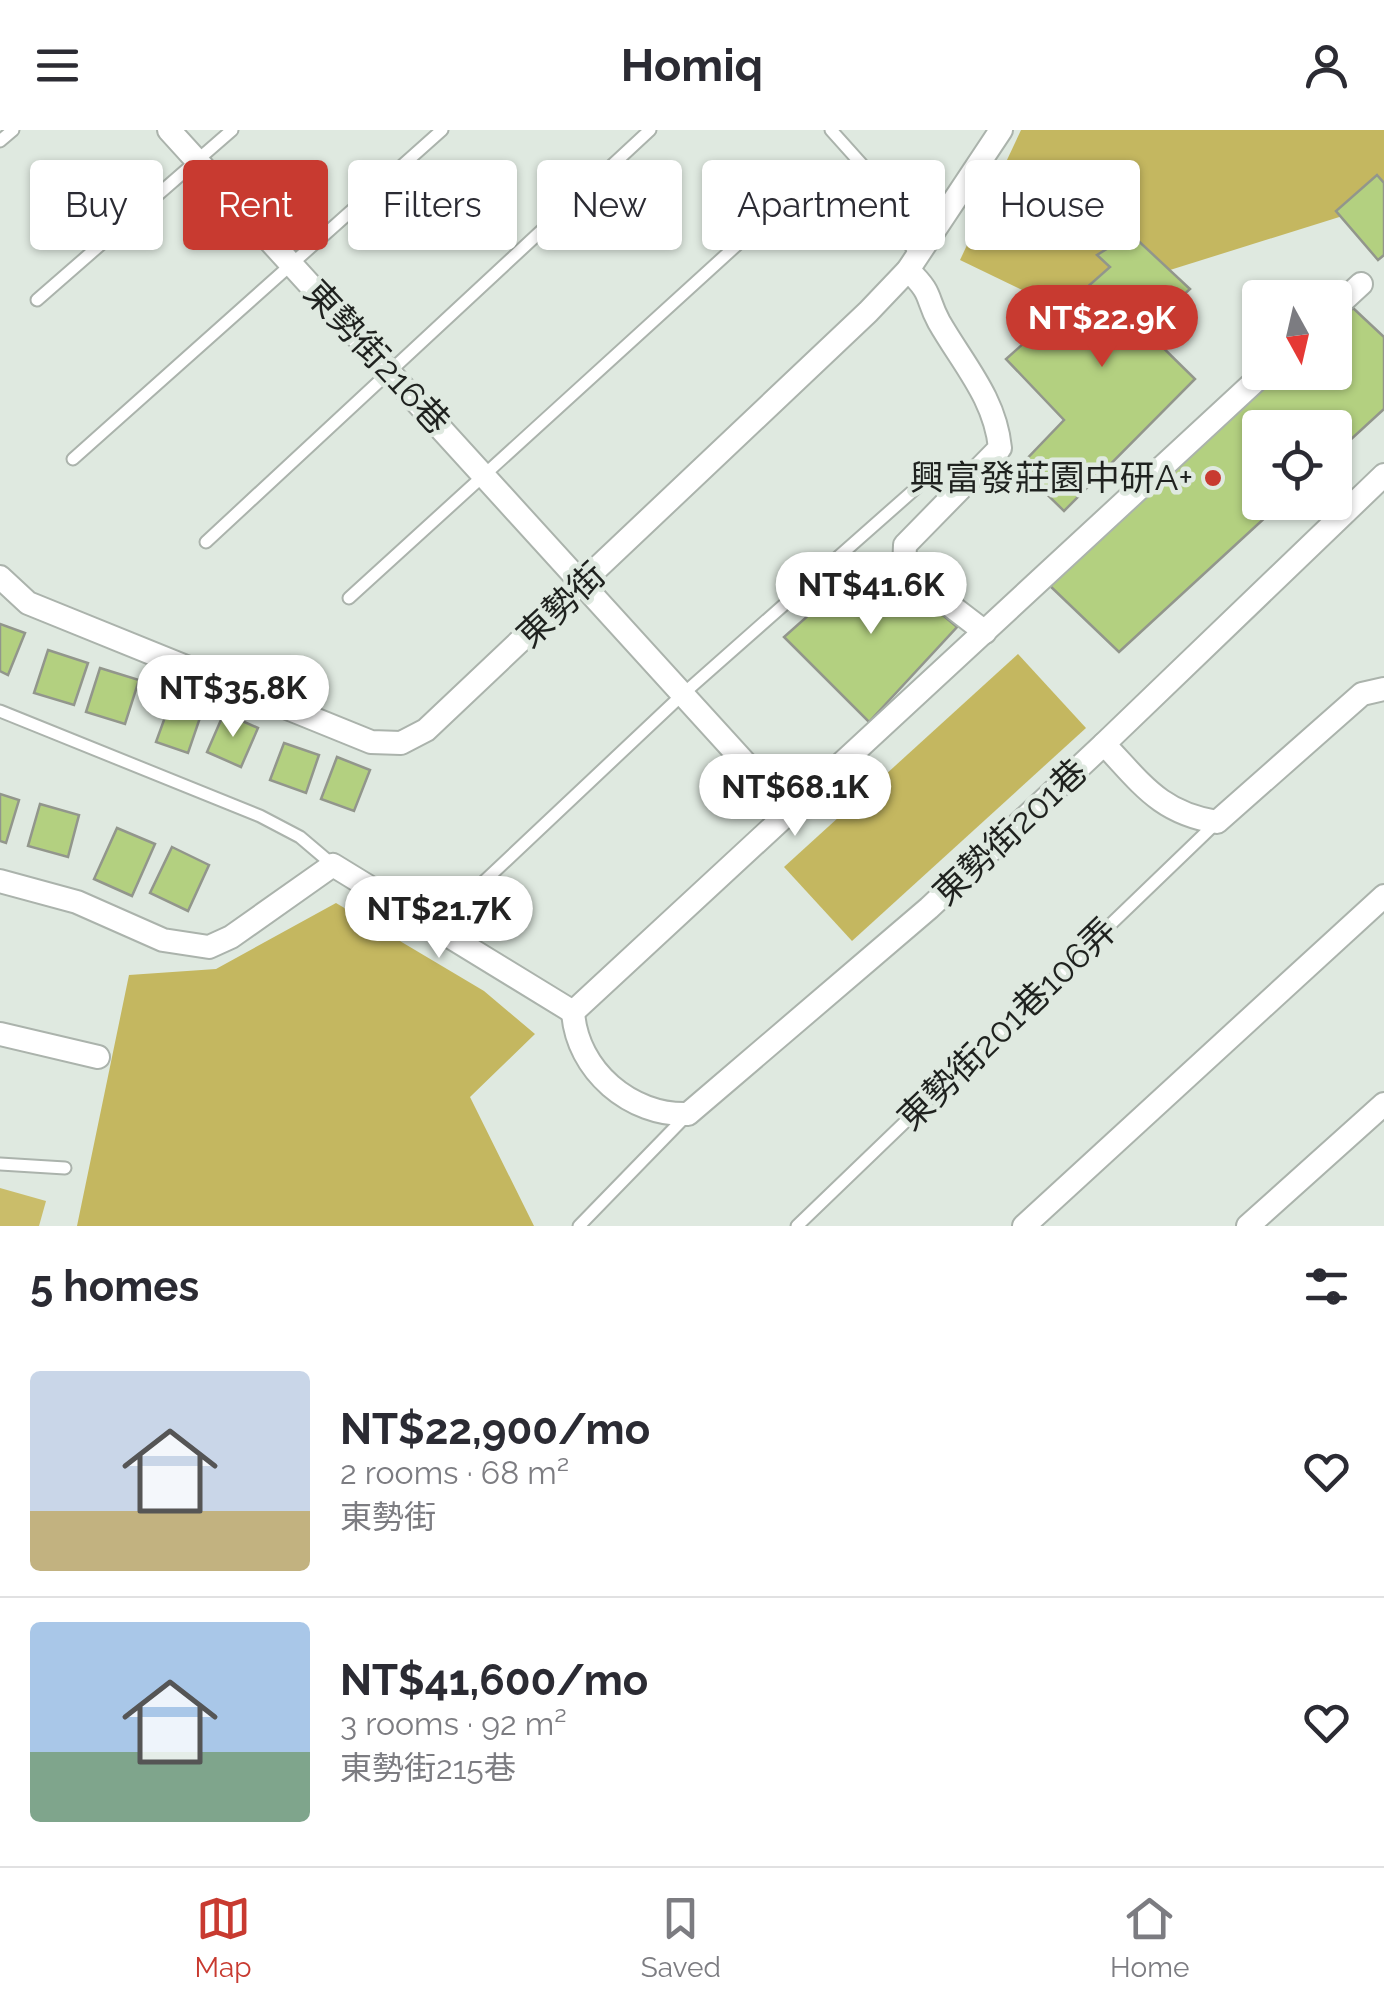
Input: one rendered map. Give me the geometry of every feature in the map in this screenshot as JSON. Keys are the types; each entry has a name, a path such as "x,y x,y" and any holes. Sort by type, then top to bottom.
{"street":[{"name":"東勢街216巷","path":"169,130 197,160"},
{"name":"東勢街","path":"0,578 28,604 371,742 401,743 426,730 584,583 912,262 1001,130"},
{"name":"東勢街216巷","path":"279,250 788,810"},
{"path":"912,262 930,290 937,318 976,377 998,426 1000,448 904,545 904,570 985,632"},
{"path":"1352,292 1361,284"},
{"path":"574,1012 1246,390"},
{"path":"1104,744 1384,475"},
{"path":"1217,822 1362,694 1384,688"},
{"name":"東勢街201巷","path":"688,1114 928,908 1104,744 1160,804 1186,818 1217,822"},
{"path":"0,880 76,902 163,940 209,947 232,937 333,865 574,1012 580,1046 618,1093 660,1115 688,1114"},
{"path":"1024,1226 1384,896"},
{"path":"0,1034 98,1057"},
{"path":"1248,1226 1384,1104"}],"lane":[{"path":"0,141 13,130"},
{"path":"197,160 232,130"},
{"path":"73,460 442,130"},
{"path":"206,542 650,130"},
{"path":"831,130 874,178 912,262"},
{"path":"37,300 183,172"},
{"path":"349,598 732,250"},
{"path":"458,905 683,694 940,467"},
{"path":"0,711 260,816 300,837 333,865"},
{"name":"東勢街201巷106弄","path":"796,1226 1217,822"},
{"path":"580,1226 688,1114"},
{"path":"0,1164 66,1168"}],"shaded area":[{"path":"1021,130 1384,130 1384,203 1055,306 960,260 965,249 1140,250 1140,160 1007,160"},
{"path":"1018,654 1086,728 852,941 784,867"},
{"path":"336,903 484,991 535,1034 470,1097 534,1226 77,1226 129,975 216,969"},
{"path":"0,1188 46,1201 39,1226 0,1226"}],"building":[{"path":"1377,175 1384,183 1384,255 1378,260 1336,211"},
{"path":"1140,242 1190,289 1145,330 1195,379 1064,511 1019,467 1064,420 1006,359 1110,267 1097,255 1105,250 1140,250"},
{"name":"興富發莊園中研A+","path":"1352,309 1384,337 1384,409 1352,438 1352,410 1242,410 1242,520 1262,520 1119,652 1048,584 1262,390 1352,390"},
{"name":"興富發莊園中研A+","path":"874,557 957,627 869,722 784,637"},
{"path":"0,624 25,633 8,675 0,671"},
{"path":"48,650 88,663 74,705 34,693"},
{"path":"100,668 139,680 125,724 86,712"},
{"path":"173,695 204,706 188,753 156,742"},
{"path":"224,713 258,728 241,767 207,752"},
{"path":"284,743 319,755 306,793 270,780"},
{"path":"337,757 370,770 354,811 321,799"},
{"path":"0,794 19,800 6,843 0,841"},
{"path":"40,804 79,815 68,857 28,846"},
{"path":"117,828 155,844 132,896 94,879"},
{"path":"172,847 209,865 188,911 150,893"}],"place":[{"name":"興富發莊園中研A+","path":"1213,478"}]}
